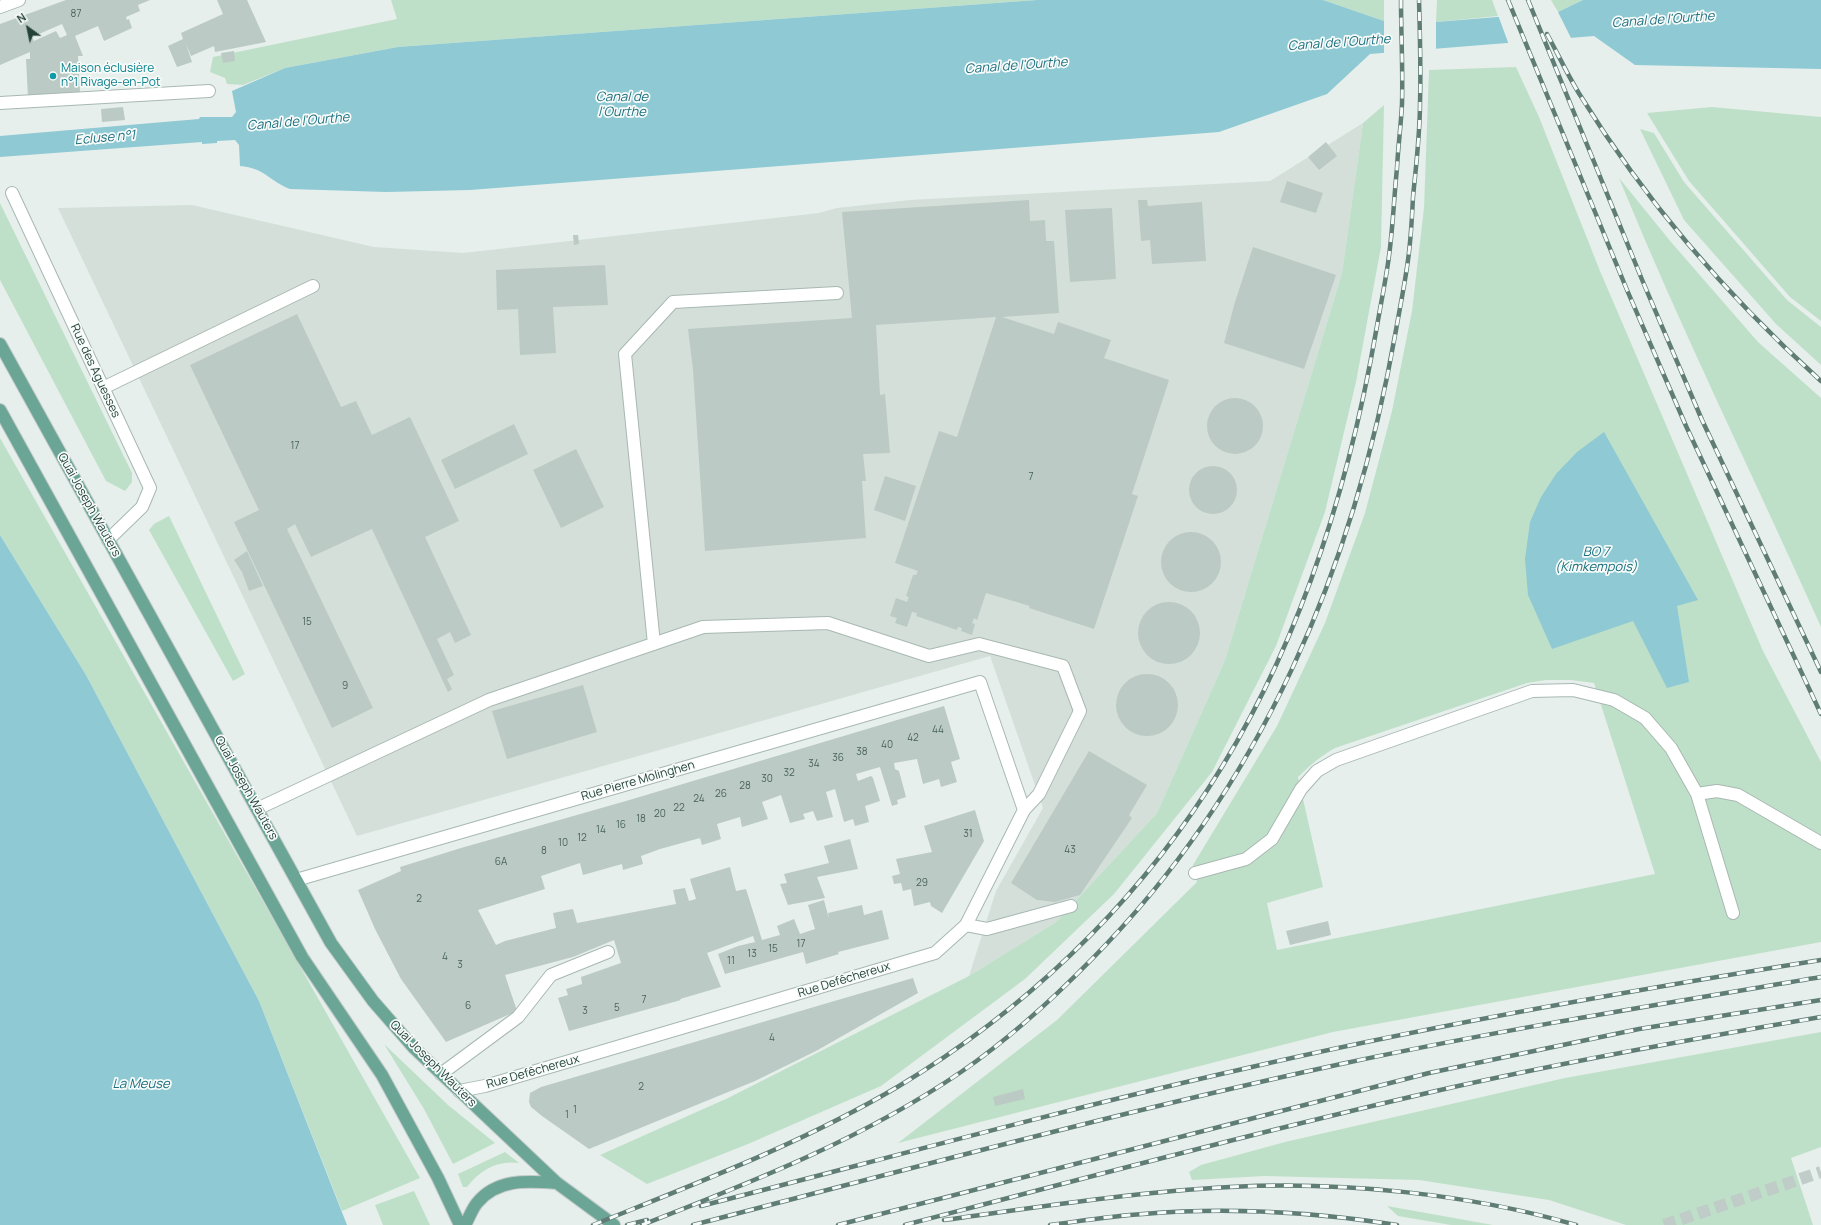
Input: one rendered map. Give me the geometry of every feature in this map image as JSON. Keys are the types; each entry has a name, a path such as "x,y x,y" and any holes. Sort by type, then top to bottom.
{"main road":[{"name":"Quai Joseph Wauters","path":"0,344 331,943 373,1001 414,1048 557,1183 614,1225"},
{"path":"0,410 302,957 382,1075 438,1178 460,1225"},
{"path":"465,1225 477,1203 498,1186 527,1181 557,1183"}],"street":[{"path":"0,8 19,0"},
{"path":"0,103 209,91"},
{"name":"Rue des Aguesses","path":"12,193 150,488 142,507 108,540"},
{"path":"103,388 313,286"},
{"path":"257,809 489,700 654,644 625,354 673,302 837,293"},
{"name":"Rue Defêchereux","path":"459,1091 485,1086 935,953 966,925 1024,810 1039,794 1080,711 1063,666 979,644 929,656 828,623 703,627 654,644"},
{"name":"Rue Pierre Molinghen","path":"296,880 980,682 1024,810"},
{"path":"1195,873 1246,859 1272,839 1301,789 1317,771 1336,760 1532,691 1573,690 1599,695 1614,700 1645,718 1671,748 1697,794 1733,913"},
{"path":"1697,794 1717,791 1738,795 1821,843"},
{"path":"966,925 986,929 1071,906"},
{"path":"441,1074 518,1017 551,976 608,952"}],"shaded area":[{"path":"1363,123 1342,273 1225,660 1157,813 1056,922 969,976 996,891 1043,808 990,656 357,836 58,208 192,205 374,247 463,253 819,213 837,208 910,200 1270,181"}],"green space":[{"path":"391,0 1037,0 398,47 285,68 243,85 227,84 225,78 210,72 213,57 397,19"},
{"path":"1323,0 1384,0 1384,21"},
{"path":"1437,0 1492,0 1498,16 1436,22"},
{"path":"1551,0 1583,0 1558,12"},
{"path":"1516,67 1539,117 1600,271 1763,651 1821,762 1821,942 1333,1032 898,1143 1057,1020 1197,882 1193,865 1277,726 1325,623 1365,513 1392,411 1412,311 1424,208 1429,70","holes":["1546,680 1571,680 1594,683 1655,874 1277,950 1267,903 1323,887 1298,777 1320,758 1335,748 1527,683"]},
{"path":"1384,105 1381,247 1356,382 1325,512 1276,646 1212,772 1114,894 1025,979 881,1086 748,1144 647,1184 600,1155 728,1098 969,976 1056,922 1157,813 1225,660 1342,273 1363,123"},
{"path":"1712,107 1821,117 1821,321 1790,297 1689,181 1647,113"},
{"path":"1640,129 1654,133 1684,182 1787,300 1821,327 1821,365 1776,324 1684,220"},
{"path":"1619,178 1671,242 1758,342 1821,398 1821,627 1692,347"},
{"path":"0,203 132,473 132,482 125,491 106,481 0,280"},
{"path":"0,438 420,1178 342,1211 259,1001 86,675 0,535"},
{"path":"169,516 245,674 233,681 149,530 154,524"},
{"path":"1821,1032 1821,1147 1791,1158 1813,1225 1626,1225 1549,1200 1419,1180 1264,1176 1192,1180 1189,1172 1201,1165 1285,1142 1565,1078"},
{"path":"384,1044 448,1105 495,1143 453,1164 424,1109"},
{"path":"505,1152 519,1163 511,1162 496,1165 483,1171 467,1187 463,1187 458,1174"},
{"path":"414,1191 430,1225 383,1225 375,1205"},
{"path":"1387,1206 1493,1225 1451,1225 1398,1216"}],"water":[{"name":"Canal de l'Ourthe","path":"1037,0 1323,0 1384,21 1436,22 1558,12 1583,0 1821,0 1821,69 1635,65 1594,36 1370,54 1327,94 1219,132 470,190 386,192 290,189 255,169 240,166 239,145 235,140 217,141 217,143 202,144 202,142 0,157 0,136 199,119 200,117 232,117 236,112 232,91 285,68 398,47"},
{"name":"BO 7 (Kimkempois)","path":"1604,432 1698,600 1677,606 1689,682 1667,688 1633,621 1552,649 1528,595 1525,559 1530,522 1541,497 1556,474 1577,452"},
{"name":"La Meuse","path":"0,535 86,675 259,1001 347,1225 0,1225"}],"pier":[{"path":"1557,10 1572,40 1509,45 1498,15"},
{"path":"1384,19 1436,20 1436,51 1384,55"}],"building":[{"path":"66,0 150,0 138,5 140,11 126,17 127,20 129,19 132,28 104,41 98,26 75,36 83,56 78,56 80,92 28,97 26,59 30,59 30,52 0,65 0,24","holes":["62,24 67,35 60,38 56,31 34,41 32,37"]},
{"path":"217,0 247,0 266,42 215,52 214,46 191,56 186,44 192,62 177,67 168,46 183,39 181,33 223,14"},
{"path":"234,51 235,61 223,63 221,53"},
{"path":"123,107 125,120 102,122 101,109"},
{"path":"1326,142 1337,156 1319,170 1308,157"},
{"path":"1287,181 1323,193 1316,213 1280,202"},
{"path":"1029,200 1030,221 1045,220 1046,241 1054,241 1059,313 1002,317 1054,334 1058,322 1111,340 1104,358 1169,380 1132,494 1138,496 1094,629 1029,608 1030,606 986,593 977,620 974,618 972,623 975,624 972,635 961,631 962,628 958,627 957,630 916,616 917,613 912,612 907,627 895,623 897,618 890,616 896,598 907,602 909,597 906,596 913,575 916,575 918,571 895,563 939,431 957,437 996,317 876,325 880,395 885,394 890,453 863,454 866,481 862,481 866,538 705,551 693,370 688,329 852,318 842,212"},
{"path":"1138,200 1147,200 1148,206 1202,202 1206,261 1152,264 1150,240 1141,241"},
{"path":"1112,208 1116,279 1070,282 1065,210"},
{"path":"573,235 578,235 579,244 574,245"},
{"path":"1253,247 1336,275 1304,369 1224,343 1235,302"},
{"path":"605,265 608,305 553,307 556,353 520,355 518,309 497,310 496,270"},
{"path":"297,314 341,407 356,401 372,435 410,417 459,521 425,537 471,635 455,643 450,632 437,639 454,675 447,679 452,689 448,692 372,529 311,557 295,524 287,529 373,708 332,728 234,522 259,510 190,365"},
{"path":"1230,398 1240,398 1255,406 1261,415 1263,426 1261,437 1255,446 1240,454 1230,454 1219,449 1212,442 1207,431 1207,421 1212,410 1219,403"},
{"path":"514,424 528,454 455,489 441,460"},
{"path":"576,449 604,507 561,528 533,470"},
{"path":"1208,466 1218,466 1230,473 1237,485 1237,495 1230,507 1218,514 1208,514 1200,510 1193,503 1189,495 1189,485 1193,477 1200,470"},
{"path":"885,476 916,486 905,521 874,510"},
{"path":"1191,532 1208,537 1216,545 1221,562 1216,579 1208,587 1191,592 1174,587 1166,579 1161,562 1166,545 1174,537"},
{"path":"247,551 263,586 249,591 242,572 234,560"},
{"path":"1169,602 1181,604 1191,611 1198,621 1200,633 1198,645 1191,655 1181,662 1169,664 1157,662 1147,655 1140,645 1138,633 1140,621 1147,611 1157,604"},
{"path":"1141,674 1153,674 1169,683 1176,693 1178,705 1176,717 1169,727 1153,736 1141,736 1130,731 1121,722 1116,711 1116,699 1121,688 1130,679"},
{"path":"583,685 597,732 507,759 492,711"},
{"path":"944,706 960,759 951,762 957,782 941,787 939,779 923,784 917,759 894,763 895,769 899,771 906,797 897,800 898,804 892,806 880,767 856,774 858,781 871,776 873,778 880,801 865,806 869,822 855,826 853,819 844,822 835,789 826,792 833,817 817,821 813,811 803,814 805,819 790,823 781,795 762,802 768,819 742,827 740,817 717,824 721,839 702,845 700,838 660,849 641,856 643,864 623,870 622,864 583,875 580,863 541,876 545,889 478,910 496,945 505,941 556,928 553,913 573,909 577,923 676,904 673,890 685,888 689,901 696,899 690,879 730,867 736,891 746,889 762,940 780,935 777,926 794,919 800,934 815,929 808,905 824,900 829,919 828,913 862,905 864,915 882,910 889,939 838,952 839,954 806,964 803,952 725,974 718,954 738,946 755,942 753,936 707,953 721,987 680,999 681,1000 569,1031 558,998 568,995 566,989 582,984 581,977 621,963 614,940 573,957 505,975 517,1011 446,1042 401,979 375,929 358,890 401,871 400,867"},
{"path":"1089,751 1147,785 1129,815 1132,818 1080,895 1055,902 1037,900 1011,883"},
{"path":"975,810 984,841 942,913 931,906 930,902 914,906 911,889 903,891 901,883 894,884 892,876 900,874 896,859 932,852 924,826"},
{"path":"850,839 858,869 817,877 825,898 788,905 780,884 787,883 784,874 829,863 824,846"},
{"path":"1328,921 1331,935 1290,945 1286,931"},
{"path":"913,978 918,993 816,1051 755,1081 589,1149 542,1116 531,1107 529,1102 530,1093 541,1087"},
{"path":"1023,1089 1025,1099 995,1106 993,1097"}],"tunnel":[{"path":"1664,1225 1821,1172"}],"railway":[{"path":"593,1225 749,1161 825,1126 863,1107 944,1057 988,1025 1030,991 1070,955 1108,917 1144,876 1208,789 1240,736 1294,625 1316,566 1335,507 1351,447 1365,387 1388,265 1402,104 1401,0"},
{"path":"642,1225 806,1158 846,1139 924,1096 961,1072 1030,1018 1092,959 1152,892 1205,821 1252,746 1292,668 1327,587 1355,503 1378,417 1396,330 1410,244 1420,115 1419,0"},
{"path":"1508,0 1627,290 1686,426 1821,714"},
{"path":"1528,0 1643,282 1702,420 1821,672"},
{"path":"1547,34 1567,73 1605,135 1632,173 1690,247 1753,316 1821,381"},
{"path":"701,1206 1107,1101 1315,1053 1459,1023 1676,984 1821,960"},
{"path":"693,1225 1097,1121 1341,1064 1641,1007 1821,977"},
{"path":"838,1225 1429,1073 1639,1029 1821,1000"},
{"path":"905,1225 1236,1139 1436,1091 1628,1051 1821,1017"},
{"path":"944,1220 1087,1200 1159,1192 1230,1187 1316,1186 1361,1188 1449,1198 1493,1205 1576,1225"},
{"path":"1050,1225 1131,1215 1206,1211 1302,1214 1397,1225"},
{"path":"627,1225 647,1220"}],"place":[{"name":"Maison éclusière n°1 Rivage-en-Pot","path":"53,76"}],"water label":[{"name":"Ecluse n°1","path":"105,138"}]}
